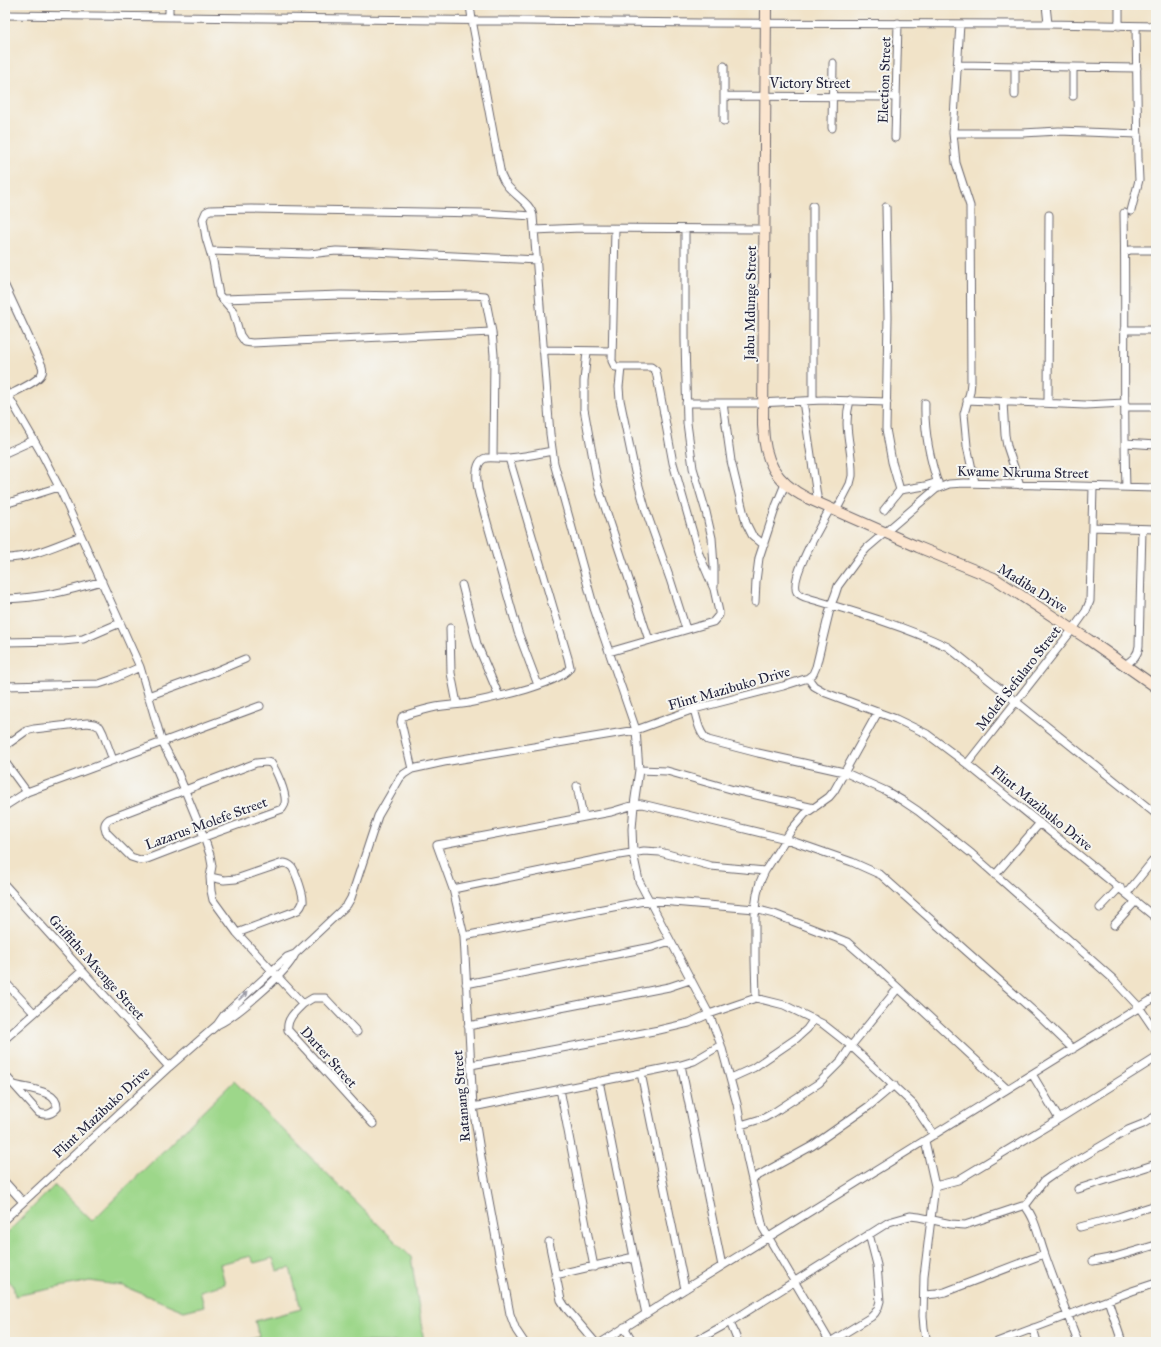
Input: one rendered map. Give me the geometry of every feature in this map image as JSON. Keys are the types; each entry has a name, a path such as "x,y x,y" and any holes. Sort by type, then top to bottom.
{"street":[{"path":"169,5 170,17"},
{"path":"470,5 501,175 507,186 528,207 533,216 552,451 573,535 594,608 636,730 639,770 634,805 633,853 638,881 709,1014 721,1045 742,1125 760,1220 763,1228 830,1342 871,1317 878,1308 880,1301 877,1265 869,1234"},
{"name":"Jabu Mdunge Street","path":"766,5 762,402 765,449 771,465 785,484 798,493 818,503 885,533"},
{"path":"1046,5 1048,24"},
{"path":"1119,5 1119,26"},
{"path":"5,15 1156,26"},
{"name":"Election Street","path":"895,138 898,23"},
{"path":"960,24 954,98 953,133 956,163 970,206 971,376 964,414 966,438 975,483"},
{"path":"1131,211 1140,175 1138,159 1136,26"},
{"path":"832,128 833,62"},
{"path":"957,65 1136,68"},
{"path":"724,66 724,121"},
{"path":"1015,66 1015,94"},
{"path":"1073,67 1073,96"},
{"name":"Victory Street","path":"724,96 896,97"},
{"path":"953,133 1023,133 1059,131 1138,134"},
{"path":"813,206 813,400"},
{"path":"886,207 888,317 886,429 892,462 900,490"},
{"path":"492,332 247,343 243,341 240,335 233,311 219,295 203,219 206,212 210,210 250,209 482,213 533,216"},
{"path":"1124,213 1126,487"},
{"path":"1048,402 1049,215"},
{"path":"534,230 581,228 764,229"},
{"path":"609,652 713,622 719,612 714,589 699,554 678,482 668,438 656,371 651,367 621,368 613,366 612,351 615,229"},
{"path":"685,229 687,423 691,458 712,538 714,589"},
{"path":"1125,252 1130,250 1156,250"},
{"path":"210,251 309,254 336,251 373,252 537,260"},
{"path":"5,286 43,370 35,381 6,394"},
{"path":"223,299 341,295 485,296 492,332 494,366 492,458"},
{"path":"1124,330 1156,330"},
{"path":"543,350 612,351"},
{"path":"587,351 584,381 584,409 598,486 649,640"},
{"path":"621,368 619,387 620,400 636,480 686,629"},
{"name":"Darter Street","path":"6,394 34,440 59,487 140,667 162,742 177,771 204,837 212,866 210,877 213,900 237,933 279,976 303,1004"},
{"path":"686,403 813,400 887,402"},
{"path":"850,400 847,411 846,425 852,476 850,484 808,548 796,584 798,594 926,637 948,647 1156,814"},
{"path":"967,400 1156,407"},
{"path":"802,401 818,503"},
{"path":"1003,402 1007,446 1020,485"},
{"path":"723,403 731,461 746,523 752,535 764,545"},
{"path":"884,510 900,490 938,485 927,442 924,404"},
{"path":"5,453 34,440"},
{"path":"1125,443 1156,445"},
{"path":"538,685 518,632 478,492 477,476 479,464 484,459 509,458 552,451"},
{"path":"412,769 402,728 402,717 428,709 499,696 538,685 548,682 568,670 570,663 509,458"},
{"name":"Kwame Nkruma Street","path":"808,678 814,674 831,605 838,586 848,571 866,548 924,499 938,485 975,483 1156,488"},
{"path":"755,602 757,571 776,506 785,484"},
{"path":"5,504 59,487"},
{"name":"Molefi Sefularo Street","path":"967,764 1086,611 1090,600 1093,487"},
{"path":"1092,527 1156,529"},
{"path":"1125,665 1135,657 1140,646 1142,529"},
{"name":"Madiba Drive","path":"885,533 994,578 1156,687"},
{"path":"5,558 29,555 81,536"},
{"path":"5,599 40,596 74,589 102,580"},
{"path":"462,585 477,644 499,696"},
{"path":"5,642 63,641 83,639 120,623"},
{"path":"450,628 451,673 457,704"},
{"path":"148,696 245,659"},
{"path":"5,686 99,684 140,667"},
{"name":"Flint Mazibuko Drive","path":"217,1025 224,1022 238,1011 279,976 292,961 295,954 346,905 351,898 378,816 398,782 404,774 412,769 444,762 636,730 694,709 808,678 819,690 915,727 927,734 967,764 1120,887 1156,918"},
{"path":"5,806 27,792 260,706"},
{"path":"694,709 701,733 708,740 758,754 844,772 886,791 903,801 930,821 995,875 1112,978 1139,1007 1156,1032"},
{"path":"756,998 755,909 760,882 765,871 792,828 805,814 829,797 834,791 878,712"},
{"path":"5,746 26,731 87,723 100,727 113,760"},
{"path":"5,762 27,792"},
{"name":"Lazarus Molefe Street","path":"266,762 271,763 275,768 286,799 282,809 147,859 140,860 131,857 111,838 104,826 105,822 109,819 185,790 256,763 266,762"},
{"path":"639,770 667,771 734,790 814,808"},
{"path":"577,786 583,817 622,810 634,805 649,805 786,839 852,862 881,875 1038,1015 1073,1049"},
{"name":"Ratanang Street","path":"524,1342 516,1330 510,1314 473,1107 464,936 453,889 437,845 583,817"},
{"path":"995,875 1040,823"},
{"path":"453,889 633,853 651,851 660,852 711,866 765,871"},
{"path":"1127,893 1156,857"},
{"path":"210,877 224,880 236,879 283,863 287,863 291,866 295,873 303,897 303,902 298,910 237,933"},
{"name":"Griffiths Mxenge Street","path":"5,885 169,1067"},
{"path":"1100,908 1120,887"},
{"path":"464,936 649,900 755,909 774,914 847,942 1008,1089"},
{"path":"1114,925 1136,901"},
{"path":"466,984 652,947 670,941"},
{"name":"Flint Mazibuko Drive","path":"5,1219 169,1067 217,1025 224,1015 287,957 295,954"},
{"path":"5,1039 82,971"},
{"path":"468,1026 669,987 690,980"},
{"path":"5,982 34,1013"},
{"path":"742,1125 764,1118 819,1083 841,1061 851,1046 898,988"},
{"path":"602,1342 768,1237 1156,997"},
{"name":"Darter Street","path":"357,1032 325,998 313,998 303,1004 288,1023 288,1030 373,1124"},
{"path":"471,1065 689,1023 709,1014 756,998 784,1005 814,1019 835,1032 913,1104 934,1135"},
{"path":"730,1078 753,1068 797,1038 807,1029 814,1019"},
{"path":"473,1107 681,1065 694,1061 721,1045"},
{"path":"935,1186 958,1180 1156,1058"},
{"path":"681,1065 722,1266"},
{"path":"641,1073 685,1289"},
{"path":"1032,1074 1059,1119"},
{"path":"5,1075 39,1113 44,1115 50,1114 57,1108 57,1103 53,1096 37,1090 14,1085"},
{"path":"599,1081 646,1314"},
{"path":"752,1179 812,1146 868,1106 894,1085"},
{"path":"560,1089 594,1267"},
{"path":"694,1342 730,1322 889,1222 904,1217 919,1217 951,1224 966,1225 1012,1208 1025,1206 1044,1181 1054,1174 1128,1130 1143,1124 1156,1116"},
{"path":"925,1141 935,1186 926,1258 924,1295 924,1328 927,1342"},
{"path":"1078,1189 1156,1164"},
{"path":"5,1182 23,1202"},
{"path":"1080,1227 1156,1205"},
{"path":"1025,1206 1033,1220 1044,1254 1078,1342"},
{"path":"549,1242 558,1291 563,1304 595,1342"},
{"path":"1093,1261 1115,1257 1156,1245"},
{"path":"924,1295 944,1292 1044,1254"},
{"path":"555,1275 634,1257"},
{"path":"997,1342 1156,1283"},
{"path":"1108,1300 1122,1342"},
{"path":"730,1322 738,1342"},
{"path":"624,1327 633,1342"},
{"path":"1033,1328 1037,1342"}],"green space":[{"path":"234,1081 411,1257 424,1342 241,1342 259,1337 255,1321 301,1309 290,1268 277,1271 273,1258 254,1263 250,1256 220,1264 225,1284 200,1291 204,1306 184,1311 123,1286 90,1281 15,1296 13,1285 5,1278 5,1235 55,1185 92,1221"}]}
